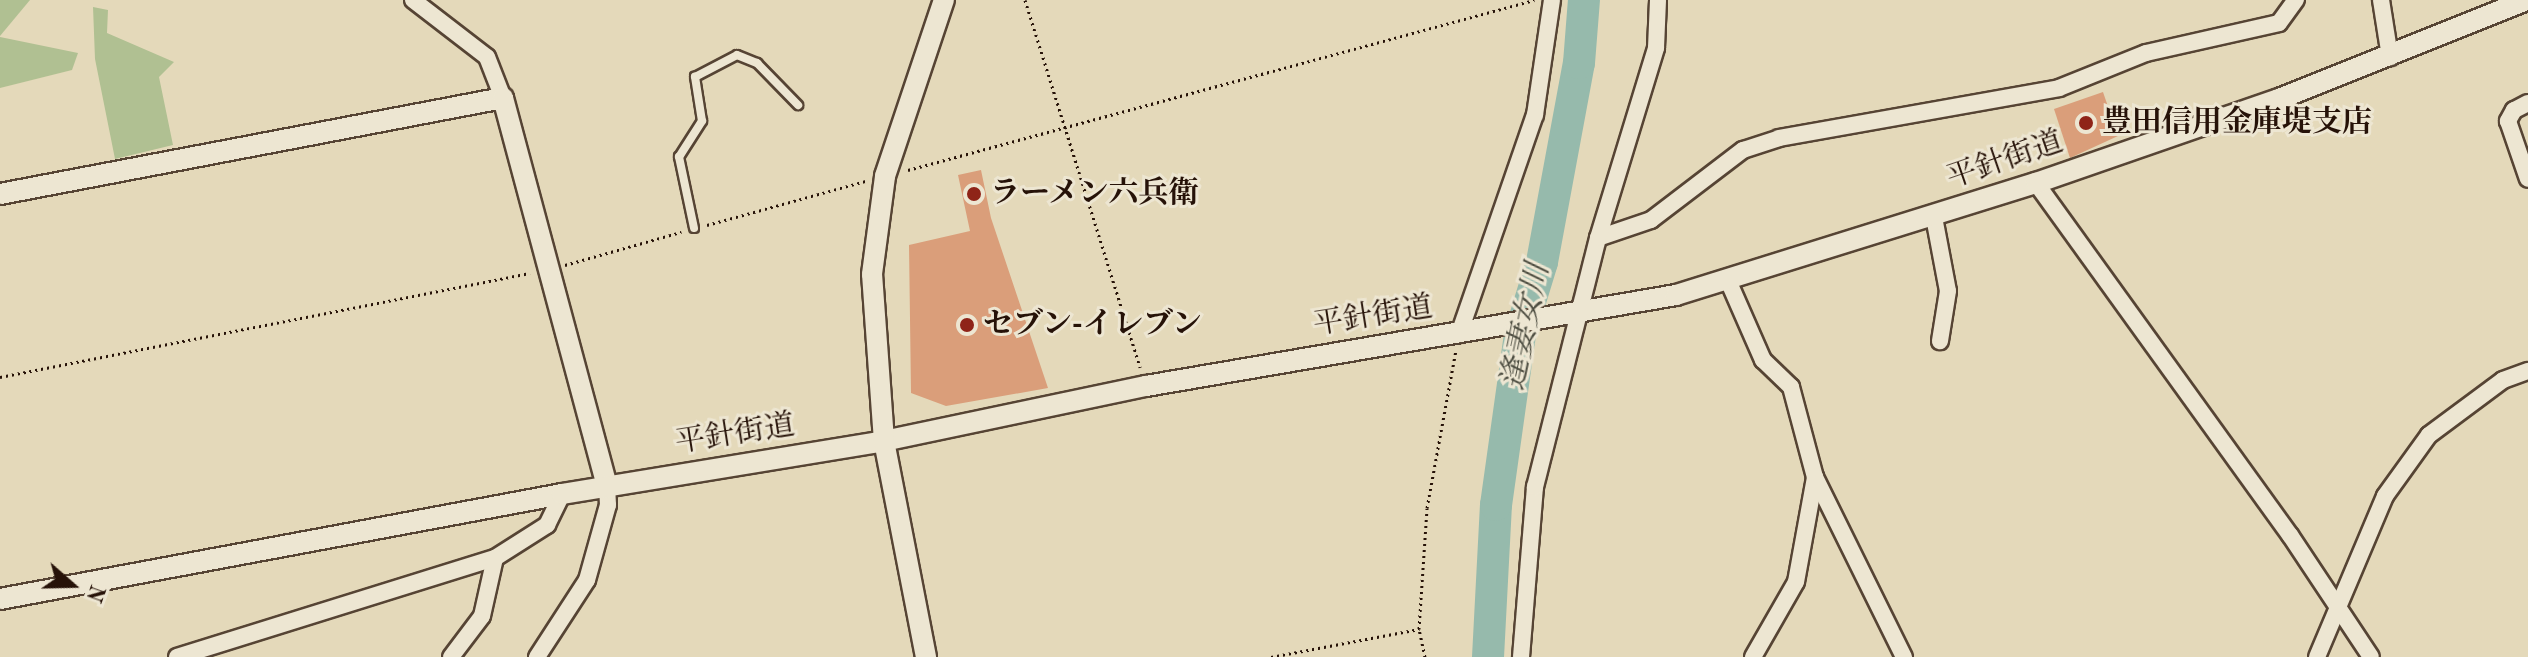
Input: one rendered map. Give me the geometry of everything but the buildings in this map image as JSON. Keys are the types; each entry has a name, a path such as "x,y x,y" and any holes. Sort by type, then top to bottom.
{"street":[{"path":"926,657 884,441 872,274 885,176 944,0"},
{"path":"1459,334 1535,115 1552,0"},
{"path":"1521,657 1535,487 1598,238 1656,48 1658,0"},
{"path":"1598,238 1651,220 1743,150 1767,142 2059,88 2146,53 2279,23 2296,0"},
{"path":"2381,0 2390,57"},
{"path":"416,1 487,57 503,98 552,269 607,487 608,505 587,580 537,657"},
{"name":"平針街道","path":"0,599 562,494 884,441 1146,386 1676,295 2036,183 2390,57 2527,2"},
{"path":"0,194 503,98"},
{"path":"2528,103 2514,110 2508,121 2528,179"},
{"path":"2036,183 2290,535 2371,657"},
{"path":"1934,217 1948,291 1940,341"},
{"path":"1727,278 1763,360 1791,387 1815,477 1904,657"},
{"path":"2317,657 2385,496 2429,435 2503,380 2528,371"},
{"path":"1753,657 1796,582 1815,477"},
{"path":"177,657 233,636 495,558 547,525 562,494"},
{"path":"451,657 482,616 495,558"}],"lane":[{"path":"694,228 679,157 702,121 695,77 737,55 757,63 798,105"}],"path":[{"path":"1025,0 1062,129 1146,386"},
{"path":"0,377 552,269 1534,0"},
{"path":"1425,657 1419,629 1427,508 1459,334"},
{"path":"1271,657 1419,629"}],"green space":[{"path":"0,0 30,0 0,36"},
{"path":"93,7 108,10 107,33 174,62 159,77 173,145 115,159 95,59"},
{"path":"0,37 78,53 72,70 0,88"}],"waterway":[{"name":"逢妻女川","path":"1488,657 1496,505 1520,334 1542,262 1579,63 1584,0"}],"place":[{"name":"豊田信用金庫堤支店","path":"2086,123"},
{"name":"ラーメン六兵衛","path":"974,194"},
{"name":"セブン-イレブン","path":"967,325"}]}
